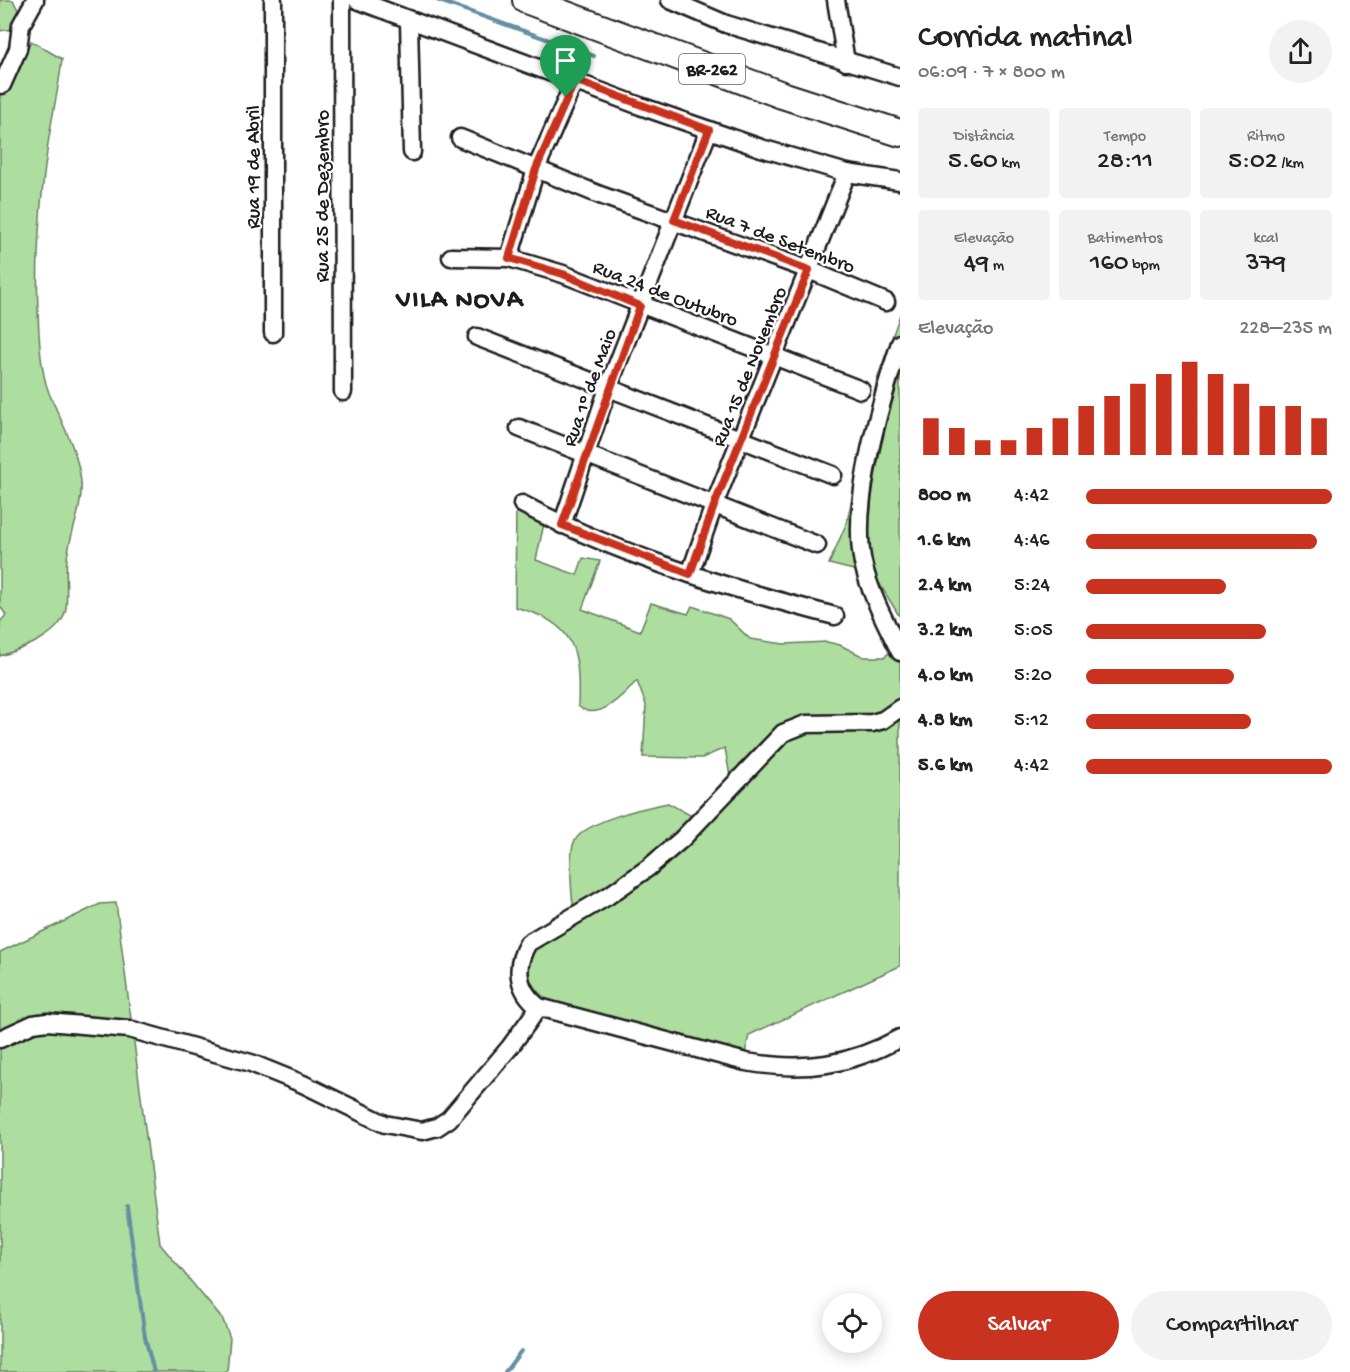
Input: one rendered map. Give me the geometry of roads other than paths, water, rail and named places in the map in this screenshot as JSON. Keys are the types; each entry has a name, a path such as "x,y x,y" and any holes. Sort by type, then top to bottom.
{"highway":[{"name":"BR-262","path":"526,0 782,95 900,133"}],"street":[{"path":"2,85 18,49 21,25 35,0"},
{"name":"Rua 19 de Abril","path":"273,0 273,333"},
{"name":"Rua 25 de Dezembro","path":"342,0 343,392"},
{"path":"357,0 709,130 846,173 900,182"},
{"path":"670,0 726,24 900,77"},
{"path":"836,0 846,62"},
{"path":"409,21 412,152"},
{"path":"509,258 536,169 575,80"},
{"name":"Rua 1º de Maio","path":"562,525 608,388 709,130"},
{"name":"Rua 7 de Setembro","path":"460,138 600,195 809,270 886,302"},
{"name":"Rua 15 de Novembro","path":"690,574 714,506 776,356 846,173"},
{"name":"Rua 24 de Outubro","path":"451,257 509,258 563,274 640,306 861,390"},
{"path":"477,337 833,475"},
{"path":"900,343 873,444 859,518 862,554 871,588 900,652"},
{"path":"519,428 817,545"},
{"path":"522,504 562,525 690,574 835,616"},
{"path":"900,708 883,720 873,723 806,724 783,732 682,839 648,868 608,896 528,943 521,955 518,970 521,986 528,998 539,1006 620,1026 719,1057 780,1068 808,1067 870,1055 900,1038"},
{"path":"0,1039 33,1024 47,1022 91,1024 141,1032 251,1063 332,1097 386,1124 422,1131 437,1127 449,1119 510,1047 539,1006"}],"waterway":[{"path":"437,0 594,56"},
{"path":"127,1206 145,1337 154,1372"},
{"path":"505,1372 521,1351"}],"district":[{"name":"VILA NOVA","path":"460,297"}]}
